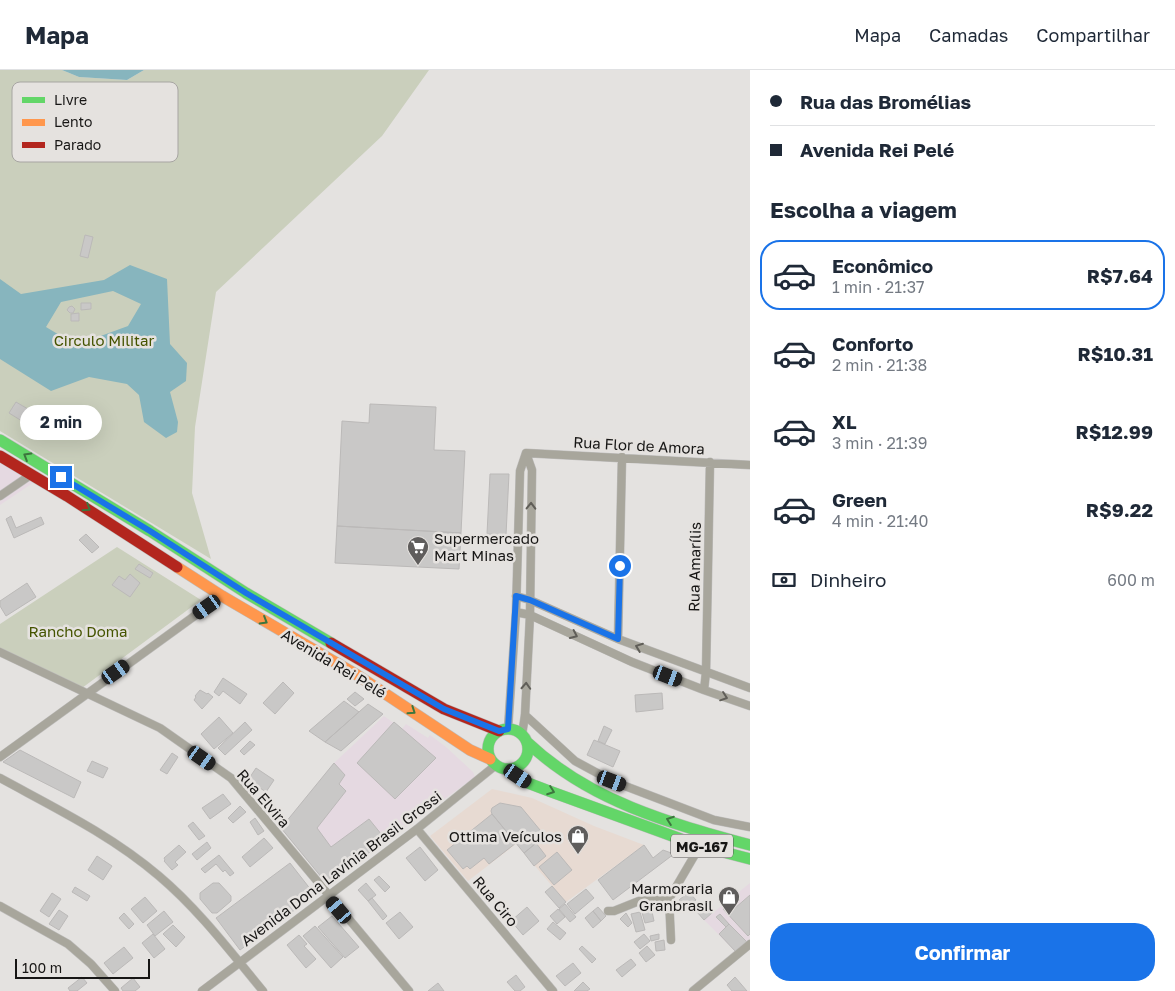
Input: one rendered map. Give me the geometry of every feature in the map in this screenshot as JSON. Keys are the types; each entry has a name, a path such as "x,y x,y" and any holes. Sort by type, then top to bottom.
{"main road":[{"name":"Avenida Rei Pelé","path":"0,440 150,531 246,593 444,709 504,730"},
{"name":"Avenida Rei Pelé","path":"0,456 32,474 222,596 365,680 470,750 493,762"},
{"path":"504,730 516,730 525,738 528,748 525,760 520,765 508,769 493,762 488,754 491,738 504,730"},
{"name":"MG-167","path":"525,738 545,760 598,792 632,807 694,829 750,845"},
{"name":"MG-167","path":"508,769 528,783 700,846 750,859"}],"street":[{"path":"504,730 516,612 520,471 526,453"},
{"path":"525,738 530,615 532,470 526,453"},
{"name":"Rua Flor de Amora","path":"526,453 750,464"},
{"path":"618,639 622,457"},
{"name":"Rua Amarílis","path":"704,690 706,672 710,462"},
{"path":"0,496 32,474"},
{"path":"0,757 222,596"},
{"path":"516,596 530,600 618,639 750,688"},
{"path":"516,612 530,615 632,662 750,706"},
{"name":"Rua Elvira","path":"0,652 160,728 231,778 409,991"},
{"path":"525,715 574,761 612,781 714,820 750,828"},
{"name":"Avenida Dona Lavínia Brasil Grossi","path":"202,991 417,829 493,762"},
{"path":"0,778 81,822 127,851 158,876 186,902 263,991"},
{"name":"Rua Ciro","path":"417,829 553,991"},
{"path":"671,940 669,899 700,846"},
{"path":"608,911 614,911 639,901 669,899"},
{"path":"0,906 68,944 91,964 115,991"},
{"path":"693,991 750,944"}],"shaded area":[{"path":"0,457 36,481 0,505"},
{"path":"384,716 402,729 406,724 428,738 430,735 473,772 475,777 327,884 281,828 334,763"},
{"name":"Ottima Veículos","path":"492,789 532,798 594,826 644,845 566,902 516,844 468,881 430,836"},
{"name":"Marmoraria Granbrasil","path":"750,883 750,939 736,952 704,920"}],"green space":[{"name":"Circulo Militar","path":"0,70 62,70 79,77 127,80 144,70 429,70 382,136 216,292 195,427 192,493 211,559 0,431"},
{"name":"Rancho Doma","path":"117,547 201,600 82,688 0,650 0,624"}],"water":[{"path":"62,70 144,70 127,80 79,77"},
{"path":"130,265 167,279 170,344 187,363 186,381 170,392 178,422 177,432 166,438 144,422 139,395 127,384 89,377 51,391 0,359 0,279 21,294 104,280","holes":["113,291 141,304 128,326 76,345 46,327 61,302"]}],"building":[{"path":"85,235 93,237 88,258 80,256"},
{"path":"81,303 91,303 91,309 81,310"},
{"path":"72,306 75,309 73,313 70,313 67,310"},
{"path":"79,313 79,321 71,321 71,314"},
{"path":"16,402 45,419 38,431 9,413"},
{"path":"370,404 436,407 434,450 465,451 461,533 337,526 342,421 369,423"},
{"path":"490,474 509,474 506,535 487,534"},
{"path":"11,516 16,528 41,517 44,524 14,538 6,519"},
{"path":"337,526 461,533 459,569 335,563"},
{"path":"86,534 99,547 92,553 79,540"},
{"path":"139,564 153,573 150,578 135,569"},
{"path":"130,574 140,583 130,597 112,585 119,576 125,580"},
{"path":"27,583 36,597 6,616 0,606 0,601"},
{"path":"223,678 247,694 240,704 223,691 219,696 214,692"},
{"path":"283,682 294,693 275,714 263,703"},
{"path":"200,690 213,697 202,709 194,700"},
{"path":"355,692 364,699 355,706 347,699"},
{"path":"662,693 663,709 636,712 635,695"},
{"path":"344,701 359,712 325,742 309,731"},
{"path":"368,704 383,714 341,751 325,742"},
{"path":"219,717 233,733 214,749 201,734"},
{"path":"245,722 252,730 225,755 218,748"},
{"path":"394,722 436,758 395,799 357,763"},
{"path":"604,726 612,730 605,744 598,741"},
{"path":"594,740 620,751 613,767 587,755"},
{"path":"250,741 255,745 244,755 240,751"},
{"path":"20,750 81,782 74,798 3,762"},
{"path":"172,753 178,757 167,774 160,770"},
{"path":"92,761 108,768 103,778 87,771"},
{"path":"334,763 345,775 339,784 346,791 317,828 331,847 369,819 386,840 327,884 281,828"},
{"path":"256,768 274,780 266,792 248,780"},
{"path":"223,794 231,804 210,819 202,808"},
{"path":"500,803 521,807 545,836 524,853 492,814 492,808"},
{"path":"240,806 246,812 233,823 228,818"},
{"path":"492,814 516,843 489,864 484,858 470,869 467,866 463,869 447,850"},
{"path":"255,818 264,831 258,835 250,822"},
{"path":"193,822 205,836 199,840 188,826"},
{"path":"264,838 273,848 250,867 242,857"},
{"path":"207,842 211,848 197,860 192,854"},
{"path":"536,843 546,856 534,866 524,853"},
{"path":"179,845 186,852 175,862 178,865 172,870 164,861 164,858"},
{"path":"644,845 653,858 663,850 674,854 613,900 598,880"},
{"path":"420,847 438,870 425,881 406,858"},
{"path":"557,852 572,870 554,885 539,867"},
{"path":"219,855 234,873 230,876 225,870 223,872 216,864 205,873 201,869"},
{"path":"97,856 112,866 103,880 88,870"},
{"path":"290,863 315,895 240,950 216,918"},
{"path":"379,876 390,887 385,892 374,880"},
{"path":"213,883 219,883 231,896 231,901 217,913 212,913 200,899 200,893"},
{"path":"366,883 376,895 368,901 358,890"},
{"path":"552,886 566,902 559,908 545,892"},
{"path":"75,887 90,896 87,901 72,892"},
{"path":"586,889 594,898 575,914 567,904"},
{"path":"689,892 696,900 686,909 679,900"},
{"path":"52,893 61,899 49,917 40,911"},
{"path":"750,895 750,934 748,936 723,909 730,903 735,908"},
{"path":"145,897 157,911 143,923 131,909"},
{"path":"372,898 387,916 383,920 368,901"},
{"path":"565,904 576,917 570,922 559,909"},
{"path":"707,904 713,912 704,920 697,912"},
{"path":"527,907 539,921 523,935 511,921"},
{"path":"598,907 606,916 601,921 593,911"},
{"path":"651,907 654,921 645,923 641,909"},
{"path":"558,909 565,917 557,924 550,916"},
{"path":"59,910 68,916 59,930 49,924"},
{"path":"164,911 173,922 155,936 147,925"},
{"path":"593,911 601,921 593,928 585,918"},
{"path":"400,912 413,927 399,939 386,923"},
{"path":"640,912 645,930 636,932 631,914"},
{"path":"124,913 134,924 129,929 119,918"},
{"path":"626,913 632,923 628,927 620,919"},
{"path":"720,914 729,924 726,927 716,917"},
{"path":"332,916 359,947 345,958 318,927"},
{"path":"553,922 566,933 560,940 547,929"},
{"path":"729,924 747,942 736,952 719,934"},
{"path":"173,925 185,937 176,947 163,934"},
{"path":"315,926 343,957 331,968 303,936"},
{"path":"153,934 165,949 154,958 142,943"},
{"path":"644,934 650,941 640,949 634,942"},
{"path":"659,934 659,939 651,941 650,936"},
{"path":"299,935 307,944 304,946 316,959 306,968 287,945"},
{"path":"664,940 665,950 656,951 655,942"},
{"path":"582,946 596,959 592,963 579,949"},
{"path":"647,946 655,955 646,962 639,953"},
{"path":"124,947 133,958 113,974 104,963"},
{"path":"631,959 636,965 622,977 616,970"},
{"path":"573,963 581,973 565,986 556,976"},
{"path":"516,975 525,987 520,991 515,991 507,982"},
{"path":"82,977 87,983 77,991 70,991 68,988"},
{"path":"735,977 747,991 732,991 727,985"},
{"path":"133,978 140,987 135,991 123,991 121,988"},
{"path":"583,982 590,989 587,991 574,991"},
{"path":"438,983 444,991 428,991"}],"traffic: fast":[{"path":"0,440 150,531 246,593 331,643"},
{"path":"504,729 512,729 519,732 525,738 528,749 525,760 519,766 512,769 504,769 497,766 491,760 488,753 488,745 491,738 497,732 504,729"},
{"path":"527,742 551,762 603,795 660,818 750,845"},
{"path":"508,769 528,783 549,791 700,846 750,859"}],"traffic: slow":[{"path":"177,567 222,596 357,675 470,750 490,759"}],"traffic: jam":[{"path":"0,456 67,496 177,567"},
{"path":"331,643 444,709 499,731"}],"place":[{"name":"Supermercado Mart Minas","path":"418,566"},
{"name":"Ottima Veículos","path":"578,855"},
{"name":"Marmoraria Granbrasil","path":"729,916"}],"route":[{"path":"61,477 150,531 246,593 444,709 499,731 508,729 511,705 516,596 530,600 618,639 620,566"}]}
